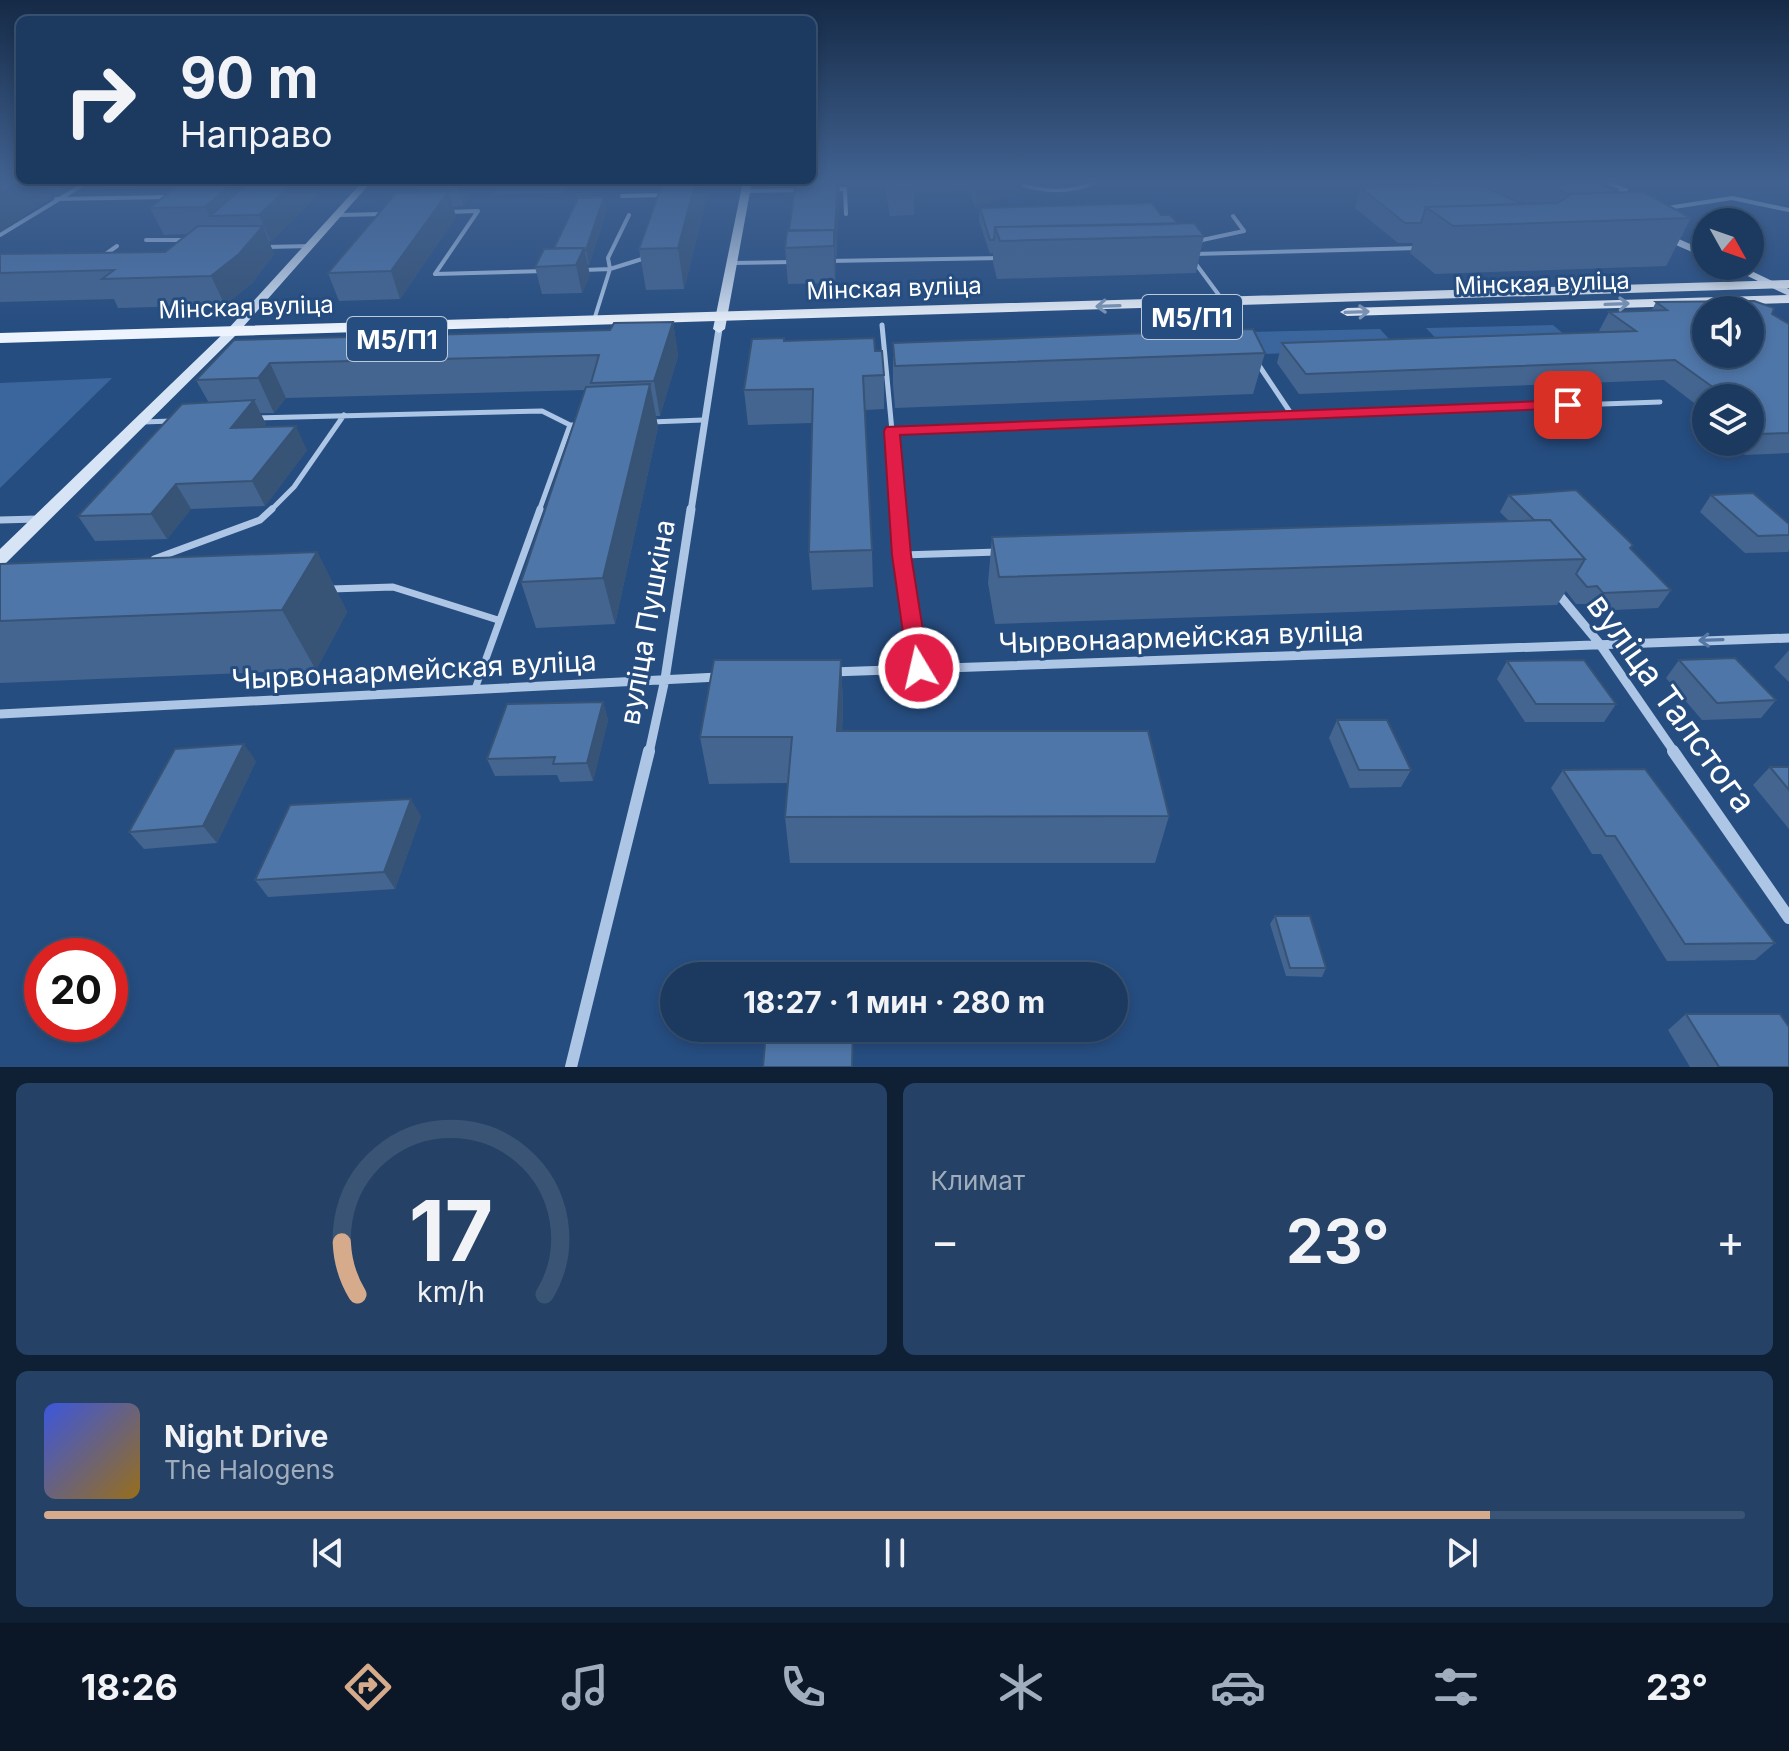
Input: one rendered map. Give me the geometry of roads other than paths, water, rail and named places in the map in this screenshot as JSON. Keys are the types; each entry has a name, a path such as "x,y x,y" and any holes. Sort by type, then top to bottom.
{"main road":[{"name":"Мінская вуліца","path":"0,338 594,320 882,325 1781,284"},
{"name":"Мінская вуліца","path":"0,351 720,323 1224,309 1789,299"}],"street":[{"path":"0,559 232,332 324,231"},
{"name":"вуліца Пушкіна","path":"571,1067 638,802 665,679 703,420 738,231"},
{"path":"1652,231 1692,249"},
{"path":"1781,284 1789,293"},
{"name":"вуліца Талстога","path":"1551,585 1599,643 1789,918"},
{"name":"Чырвонаармейская вуліца","path":"825,672 1789,638"},
{"name":"Чырвонаармейская вуліца","path":"0,714 731,676"}],"lane":[{"path":"464,231 435,274 545,271"},
{"path":"594,320 610,269 608,258 621,231"},
{"path":"1192,236 1202,240 1244,231"},
{"path":"146,240 190,240"},
{"path":"1189,255 1202,240"},
{"path":"97,260 117,246"},
{"path":"256,248 310,246"},
{"path":"577,270 610,269 642,259 646,247"},
{"path":"1189,255 1425,247"},
{"path":"1189,255 1241,340"},
{"path":"825,261 1015,258"},
{"path":"732,263 794,262"},
{"path":"882,325 902,555 919,668"},
{"path":"1250,353 1292,415"},
{"path":"892,431 1660,402"},
{"path":"250,418 542,411 570,425 584,425"},
{"path":"143,560 159,559 260,520 294,487 344,415"},
{"path":"140,422 187,420"},
{"path":"641,422 703,420"},
{"path":"475,689 570,425"},
{"path":"0,520 41,518"},
{"path":"902,555 1011,552"},
{"path":"314,590 393,587 498,620"}]}
